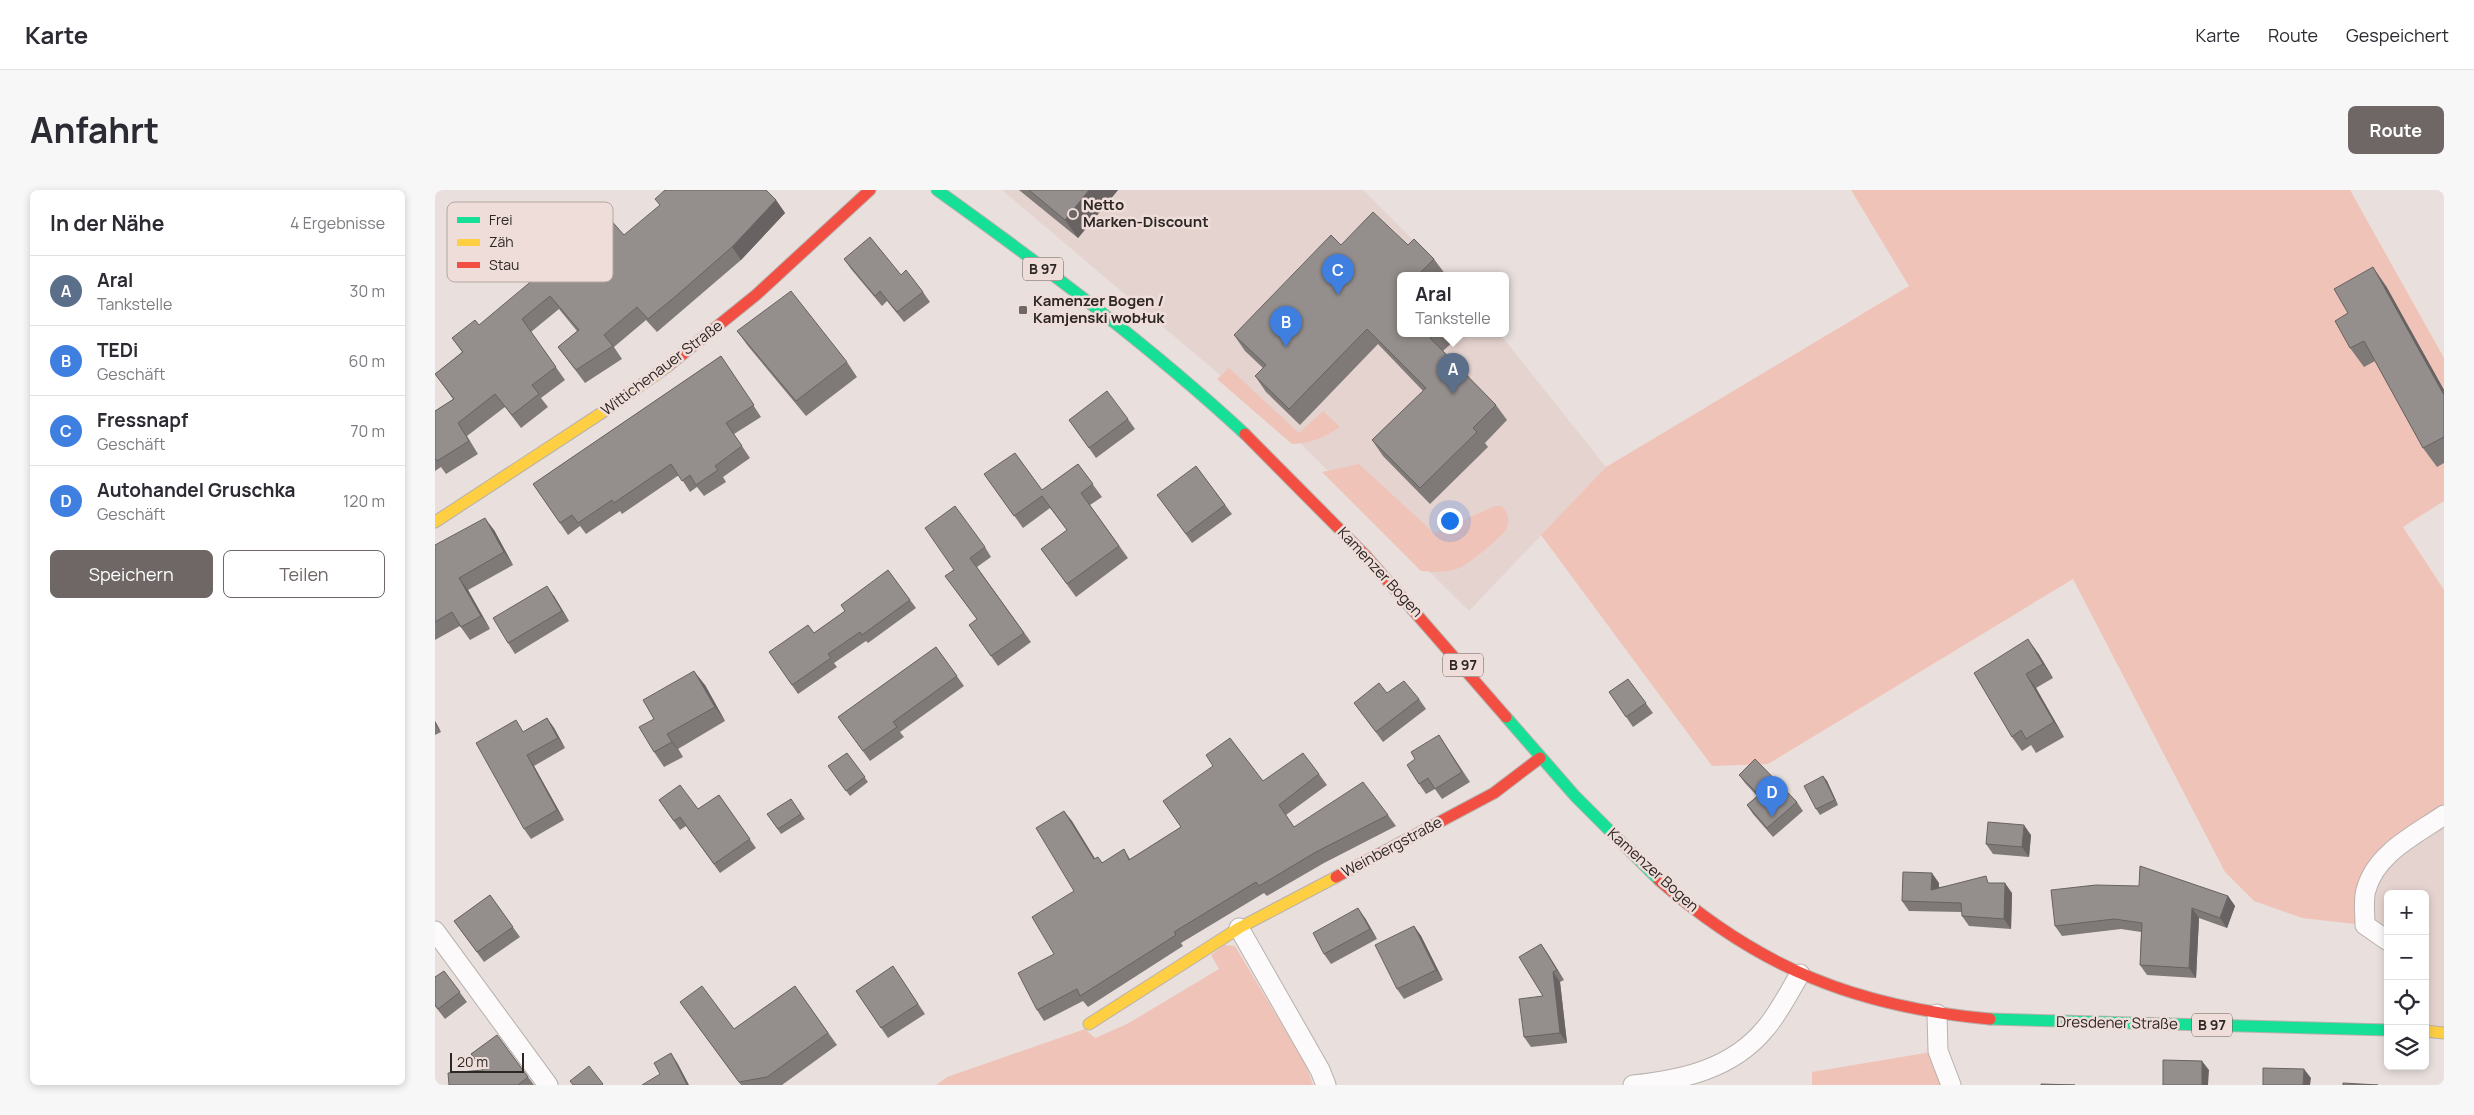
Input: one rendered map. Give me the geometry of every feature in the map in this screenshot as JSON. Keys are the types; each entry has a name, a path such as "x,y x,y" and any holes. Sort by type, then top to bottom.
{"main road":[{"name":"Wittichenauer Straße","path":"435,522 584,425 672,363 815,244 870,190"},
{"name":"Kamenzer Bogen","path":"937,190 1135,341 1274,462 1326,514 1424,620 1540,758 1623,845 1664,884 1713,922 1759,953 1800,974"},
{"name":"Weinbergstraße","path":"1089,1024 1239,928 1494,793 1540,758"},
{"name":"Dresdener Straße","path":"1800,974 1864,997 1937,1014 1971,1019 2384,1030"},
{"path":"2429,1032 2444,1033"}],"street":[{"path":"2384,938 2365,925 2366,890 2377,865 2395,848 2444,816"},
{"path":"1239,928 1320,1070 1325,1085"},
{"path":"435,932 548,1085"},
{"path":"1633,1085 1679,1078 1711,1069 1740,1054 1765,1029 1800,974"},
{"path":"1937,1014 1938,1051 1951,1085"}],"shaded area":[{"path":"1002,190 1363,190 1445,272 1397,272 1397,337 1502,337 1606,467 1469,611 1300,443"},
{"path":"1851,190 2350,190 2444,358 2444,501 2403,527 2444,590 2444,815 2377,865 2364,925 2302,918 2254,901 2225,872 2073,579 1768,764 1712,766 1541,535 1606,467 1909,286"},
{"path":"1229,368 1299,433 1323,411 1340,427 1317,439 1292,444 1217,379"},
{"path":"1359,464 1434,533 1495,506 1502,506 1506,511 1508,518 1507,528 1485,550 1459,568 1443,572 1421,571 1322,472"},
{"path":"2444,816 2444,1031 2429,1030 2429,890 2384,890 2384,937 2365,925 2377,865"},
{"path":"1224,945 1235,946 1306,1065 1313,1085 936,1085 947,1077 1085,1029 1095,1038 1127,1024 1219,969 1211,955"},
{"path":"1937,1051 1951,1085 1812,1085 1812,1072"}],"building":[{"path":"665,190 766,190 776,200 732,247 648,319 637,307 604,335 613,346 576,370 558,347 579,330 550,296 522,319 556,367 532,385 539,394 512,415 495,394 458,423 469,441 437,461 435,458 435,411 454,399 435,374 463,352 452,338 475,320 479,325 530,282 613,282 613,223 624,235 660,205 655,199"},
{"path":"1029,190 1089,190 1065,220"},
{"path":"1373,212 1408,245 1414,239 1434,259 1421,272 1397,272 1397,337 1431,337 1430,338 1496,405 1473,428 1477,432 1420,488 1372,440 1426,388 1367,329 1289,409 1255,376 1266,365 1234,335 1331,235 1341,245"},
{"path":"870,237 901,275 906,270 923,292 897,312 880,291 875,296 844,259"},
{"path":"2373,267 2444,395 2444,437 2423,448 2364,341 2350,348 2335,321 2348,313 2334,289"},
{"path":"791,291 847,362 796,401 737,331"},
{"path":"721,356 754,405 726,423 742,446 715,466 718,470 696,485 690,475 682,481 671,464 614,503 612,500 578,523 572,515 560,523 533,484"},
{"path":"1107,391 1128,419 1089,448 1069,420"},
{"path":"1015,453 1042,490 1078,464 1093,484 1081,493 1119,546 1067,584 1041,549 1067,530 1042,496 1014,516 984,474"},
{"path":"1196,466 1225,505 1186,534 1157,495"},
{"path":"955,506 985,547 970,558 1024,633 991,656 969,625 977,619 945,576 954,570 925,528"},
{"path":"485,518 504,552 459,578 481,616 461,627 452,612 435,622 435,545"},
{"path":"888,570 910,600 862,635 860,632 828,654 831,658 792,685 769,652 808,625 814,633 845,611 841,605"},
{"path":"547,586 562,611 508,643 493,618"},
{"path":"2028,639 2043,664 2026,674 2054,722 2026,739 2021,730 2012,737 1974,673"},
{"path":"936,647 957,676 893,722 897,727 863,751 838,717"},
{"path":"694,671 715,707 667,734 672,742 654,752 639,727 654,719 643,700"},
{"path":"1628,679 1646,703 1626,717 1609,692"},
{"path":"1404,681 1419,699 1376,732 1354,703 1379,683 1387,693"},
{"path":"547,718 558,738 527,755 557,810 524,829 476,743 516,720 523,732"},
{"path":"1439,735 1462,772 1435,789 1428,778 1419,784 1407,765 1415,759 1411,752"},
{"path":"1230,738 1263,781 1303,753 1319,774 1279,805 1294,827 1363,782 1388,815 1316,852 1259,886 1256,882 1174,932 1176,935 1080,996 1077,989 1037,1010 1018,973 1054,954 1032,917 1074,891 1036,828 1064,811 1094,859 1098,857 1102,863 1124,849 1129,860 1181,827 1163,801 1213,766 1206,755"},
{"path":"847,753 865,777 846,791 828,766"},
{"path":"1755,759 1797,802 1767,828 1747,805 1759,795 1739,775"},
{"path":"1823,776 1835,800 1816,809 1804,786"},
{"path":"680,785 698,809 719,795 750,839 714,864 680,817 674,821 659,800"},
{"path":"791,799 801,814 778,829 767,814"},
{"path":"1988,822 2024,825 2022,847 1986,844"},
{"path":"2140,866 2228,896 2220,918 2192,908 2189,968 2140,965 2142,923 2114,919 2055,926 2051,890 2096,885 2139,886"},
{"path":"1903,872 1932,873 1931,890 1986,876 1988,883 2005,883 2004,919 1962,916 1961,903 1902,901"},
{"path":"490,895 513,927 477,952 454,921"},
{"path":"1358,908 1370,929 1324,954 1313,933"},
{"path":"1414,926 1436,970 1397,989 1375,945"},
{"path":"1541,944 1557,970 1553,972 1560,1033 1524,1037 1519,999 1543,996 1519,957"},
{"path":"893,966 918,1004 881,1028 856,991"},
{"path":"444,971 460,992 438,1009 435,1005 435,977"},
{"path":"702,986 734,1029 795,986 828,1033 767,1077 739,1082 680,1002"},
{"path":"497,1035 528,1077 518,1085 449,1085 448,1073 483,1070 471,1054"},
{"path":"671,1053 687,1085 642,1085 660,1074 654,1063"},
{"path":"2163,1060 2202,1061 2202,1085 2163,1085"},
{"path":"589,1066 603,1084 573,1085 570,1081"},
{"path":"2263,1068 2304,1069 2303,1085 2263,1085"},
{"path":"2343,1083 2378,1085 2343,1085"},
{"path":"2041,1084 2075,1085 2041,1085"}],"traffic: fast":[{"path":"937,190 1095,307 1209,401 1245,434"},
{"path":"1506,717 1575,796 1659,880"},
{"path":"1990,1019 2384,1030"}],"traffic: slow":[{"path":"435,522 609,408 668,366"},
{"path":"1089,1024 1239,928 1336,877"},
{"path":"2429,1031 2444,1033"}],"traffic: jam":[{"path":"668,366 756,295 870,190"},
{"path":"1245,434 1365,555 1506,717"},
{"path":"1336,877 1494,793 1540,758"},
{"path":"1659,880 1696,911 1734,937 1812,978 1853,993 1896,1005 1990,1019"}],"place":[{"name":"Netto Marken-Discount","path":"1073,214"},
{"name":"Fressnapf","path":"1338,295"},
{"name":"Kamenzer Bogen / Kamjenski wobłuk","path":"1023,310"},
{"name":"TEDi","path":"1286,347"},
{"name":"Aral","path":"1453,394"},
{"name":"Autohandel Gruschka","path":"1772,817"}]}
